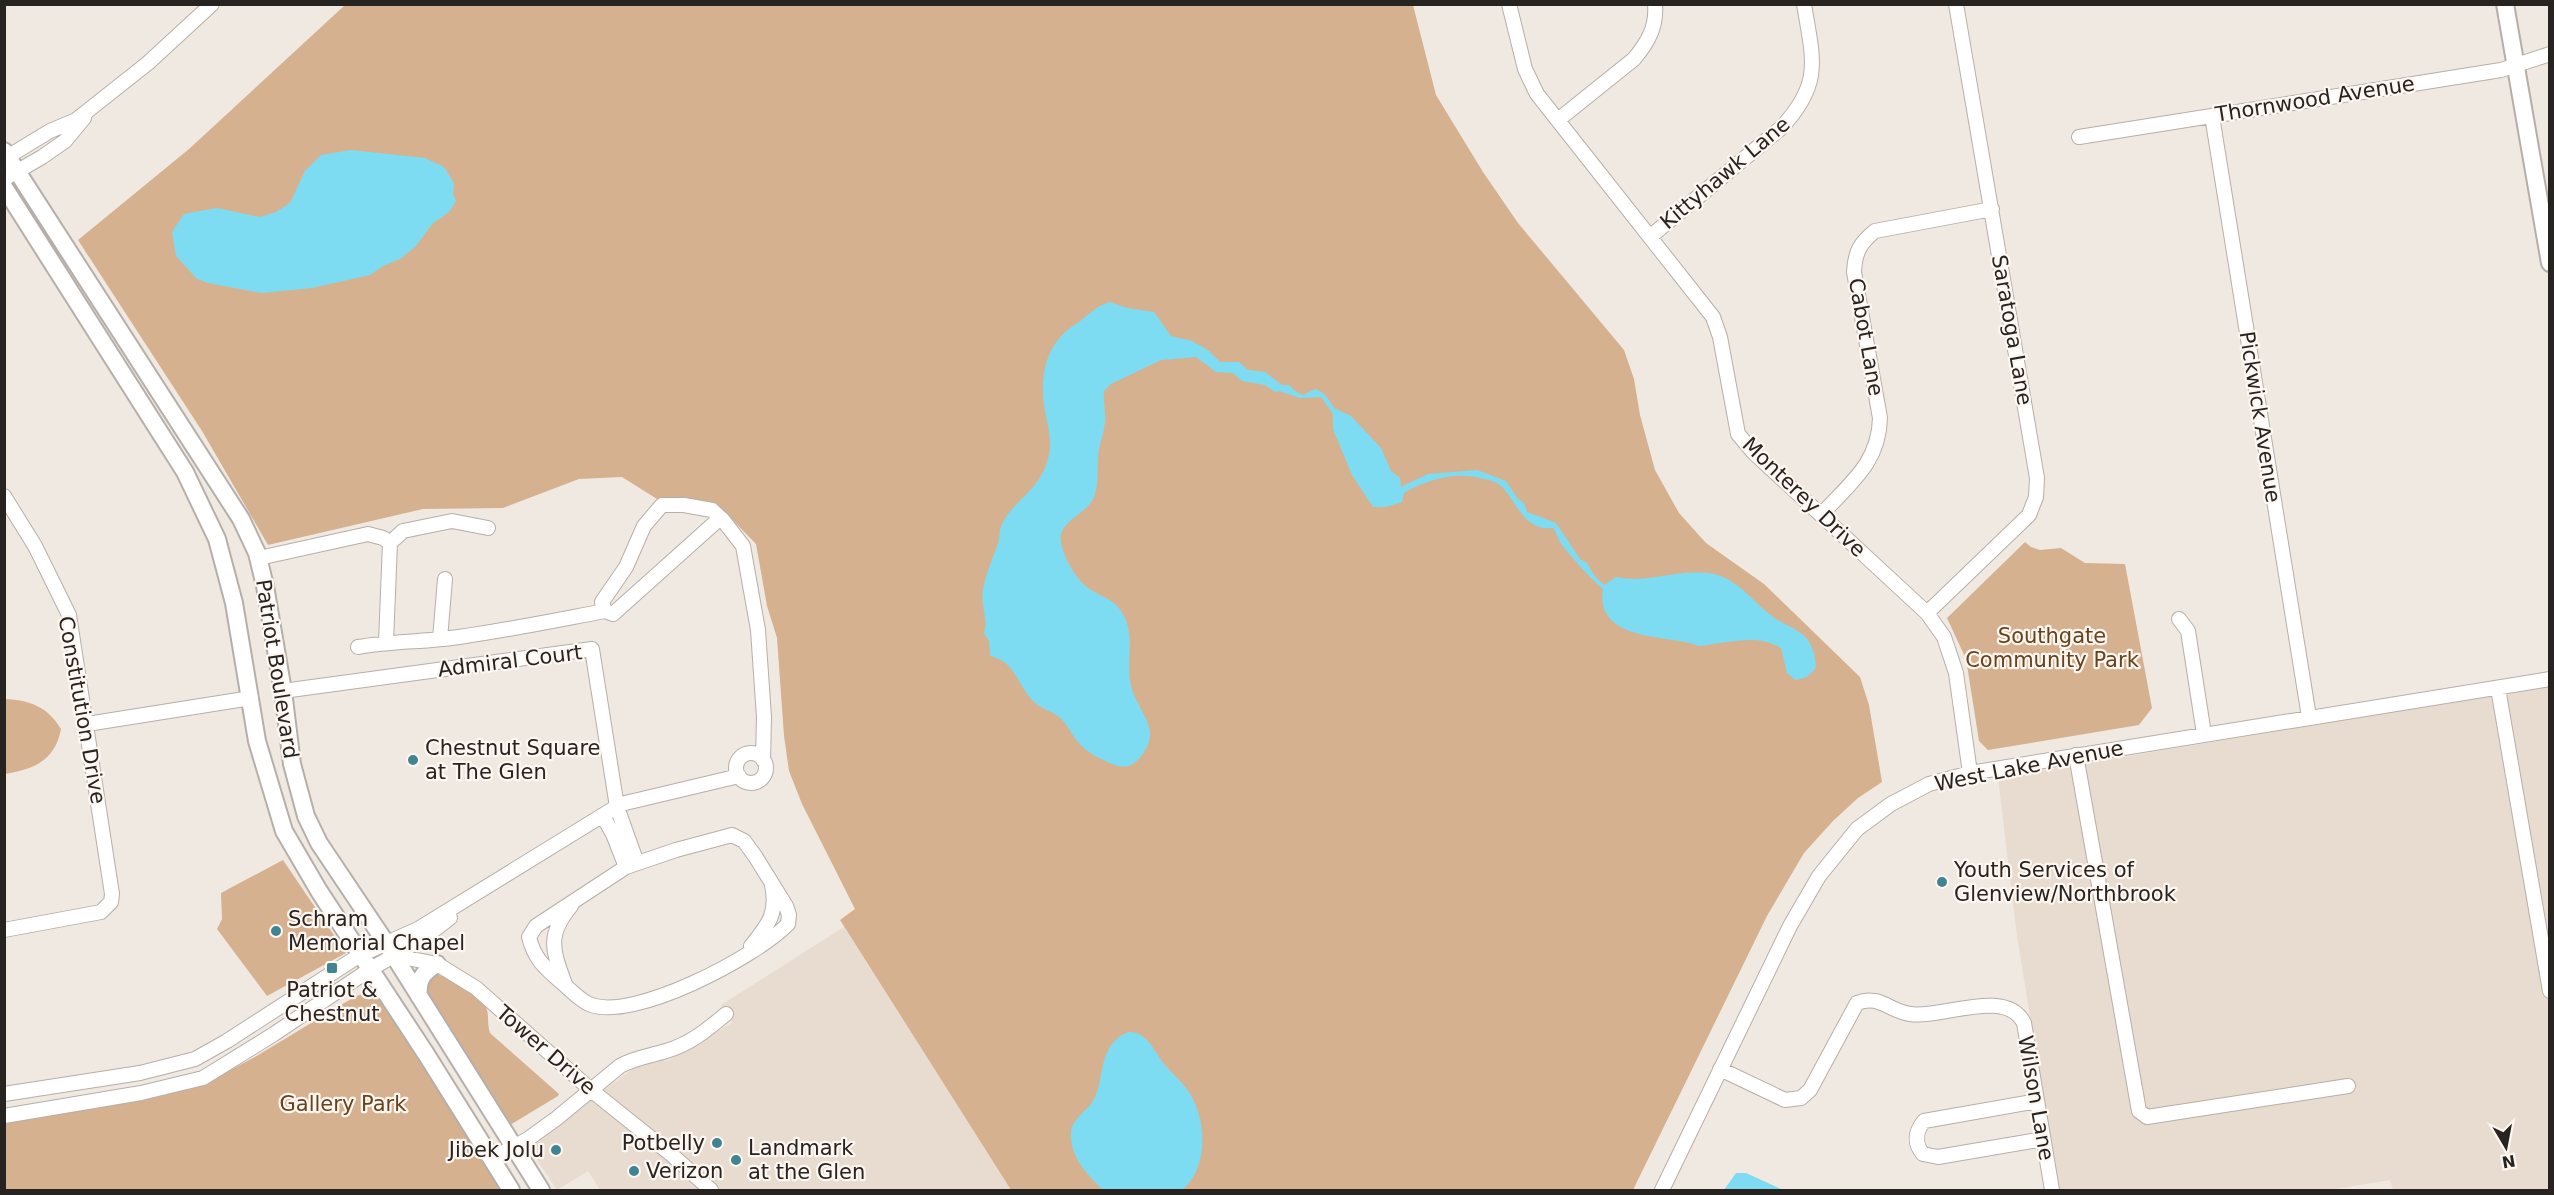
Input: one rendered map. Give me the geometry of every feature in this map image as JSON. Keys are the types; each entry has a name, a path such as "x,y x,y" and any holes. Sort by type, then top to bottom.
{"main road":[{"path":"2505,4 2550,263"},
{"name":"Patriot Boulevard","path":"6,156 11,175 241,519 258,558 283,691 292,764 306,816 320,843 390,949 541,1191"},
{"name":"Patriot Boulevard","path":"4,187 185,472 217,539 234,603 257,741 284,831 369,970 426,1054 511,1191"},
{"path":"419,996 418,985 422,976 437,964"}],"street":[{"path":"6,156 50,130 76,120 148,63 212,4"},
{"name":"Monterey Drive","path":"1509,4 1525,69 1531,84 1713,317 1720,337 1738,434 1754,453 1927,613 1944,637 1956,673 1970,773"},
{"path":"1558,120 1634,59 1653,31 1655,4"},
{"name":"Kittyhawk Lane","path":"1651,236 1781,128 1797,111 1807,91 1814,67 1804,4"},
{"name":"Saratoga Lane","path":"1927,613 2029,515 2036,497 2037,478 1956,4"},
{"name":"Thornwood Avenue","path":"2079,137 2500,70 2550,54"},
{"path":"11,175 42,158 65,141 90,109"},
{"name":"Pickwick Avenue","path":"2212,116 2309,717"},
{"name":"Cabot Lane","path":"1822,514 1864,469 1874,454 1880,435 1880,418 1854,272 1855,256 1861,242 1875,231 1992,209"},
{"name":"Constitution Drive","path":"4,496 35,546 69,615 110,876 111,902 101,912 94,914 4,930"},
{"path":"605,611 602,602 626,567 644,526 662,505 684,505 712,510 723,520 743,546 758,630 764,717 765,773 759,781 750,783 739,776 736,767 741,758 755,754 763,760"},
{"path":"358,647 386,642 440,639 605,611 613,614 718,520 723,520"},
{"path":"386,642 390,543 403,531 452,521 488,528"},
{"path":"258,558 368,534 383,538 390,543"},
{"path":"440,639 446,579"},
{"path":"2179,619 2188,631 2204,734"},
{"name":"Admiral Court","path":"283,691 592,649 617,807 632,865"},
{"name":"West Lake Avenue","path":"1662,1191 1790,926 1819,876 1857,829 1891,804 1929,784 1970,773 2550,679"},
{"path":"2498,688 2550,991"},
{"path":"87,724 251,698"},
{"path":"2076,755 2139,1111 2147,1117 2348,1086"},
{"path":"4,1116 151,1091 203,1078 274,1034 369,970 390,949 418,929 621,804 739,776"},
{"path":"603,816 632,865"},
{"path":"732,835 744,841 771,882 774,896 771,921 744,955 678,991 610,1007 589,1004 541,964 533,953 529,938 536,926 632,865 732,835"},
{"path":"566,985 554,955 554,935 562,916 574,902"},
{"path":"4,1094 140,1073 195,1059 227,1041 360,955 390,949"},
{"name":"Tower Drive","path":"390,949 437,964 477,988 591,1090 672,1155 711,1191"},
{"name":"Wilson Lane","path":"1720,1069 1785,1100 1795,1100 1810,1090 1857,1003 1878,1000 1901,1012 1918,1015 1996,1005 2014,1010 2024,1023 2052,1191"},
{"path":"491,1159 557,1118 631,1060 685,1045 703,1034 726,1014"},
{"path":"2037,1101 1924,1121 1917,1132 1917,1145 1923,1154 1938,1157 2043,1138"}],"shaded area":[{"path":"2549,686 2549,1190 2393,1190 2390,1180 2329,1190 2058,1190 2017,936 1998,778"},
{"path":"844,927 1011,1190 600,1190 588,1171 557,1190 528,1146 637,1066 669,1060 732,1023 721,1005"}],"green space":[{"path":"345,5 1413,5 1436,95 1483,172 1518,223 1624,350 1634,379 1640,415 1655,470 1679,513 1706,543 1764,584 1860,677 1869,705 1882,782 1858,798 1804,853 1767,916 1633,1190 1011,1190 840,920 855,909 802,804 789,771 784,736 777,638 767,606 756,544 716,503 657,499 622,477 579,479 503,508 423,509 268,545 202,431 78,240 189,149"},
{"name":"Southgate Community Park","path":"2025,542 2040,550 2061,548 2085,563 2125,564 2152,708 2139,725 1988,750 1979,741 1966,659 1947,618"},
{"path":"5,699 38,706 56,721 61,729 54,749 42,762 5,774"},
{"path":"283,860 346,953 267,996 217,929 222,919 221,893"},
{"path":"424,972 450,979 477,996 487,1010 490,1033 559,1094 558,1096 510,1125 503,1125 424,993"},
{"name":"Gallery Park","path":"367,993 380,997 501,1190 5,1190 5,1119 206,1083 253,1058 356,996"}],"water":[{"path":"351,150 425,158 444,167 454,183 453,194 456,201 449,212 432,224 416,246 400,259 383,266 370,275 312,288 262,293 197,279 176,256 172,232 184,214 217,208 260,217 276,212 290,203 305,171 321,155"},
{"path":"1110,302 1127,308 1154,312 1171,336 1192,341 1208,350 1220,362 1239,362 1248,370 1265,372 1282,385 1289,385 1303,395 1315,389 1321,392 1334,408 1351,416 1381,448 1391,471 1400,478 1401,487 1428,474 1477,470 1506,481 1518,499 1524,503 1527,512 1556,523 1580,559 1587,563 1604,585 1616,577 1640,579 1696,572 1728,579 1776,619 1804,636 1813,650 1815,669 1807,677 1795,680 1787,673 1781,648 1764,641 1739,641 1699,646 1647,636 1619,626 1609,617 1603,605 1603,589 1562,545 1553,528 1534,525 1522,514 1498,483 1474,477 1443,477 1423,483 1404,493 1402,502 1386,507 1373,507 1352,475 1333,429 1333,414 1321,397 1300,398 1279,391 1275,392 1265,385 1242,381 1233,373 1216,372 1196,357 1161,360 1111,384 1104,391 1105,422 1098,455 1096,491 1090,503 1068,523 1061,535 1064,554 1079,579 1088,588 1114,603 1126,620 1130,638 1131,686 1149,727 1149,743 1141,756 1131,765 1117,766 1098,757 1081,746 1059,717 1032,700 1005,663 990,656 989,641 984,633 986,624 982,595 999,542 1000,529 1010,511 1038,480 1048,459 1050,441 1043,386 1051,351 1066,332 1096,309"},
{"path":"1128,1032 1145,1038 1186,1088 1195,1103 1202,1130 1201,1157 1191,1181 1182,1190 1103,1190 1081,1166 1074,1152 1071,1135 1073,1125 1093,1101 1106,1054 1118,1038"},
{"path":"1736,1173 1746,1173 1783,1190 1724,1190"}],"place":[{"name":"Chestnut Square at The Glen","path":"413,760"},
{"name":"Youth Services of Glenview/Northbrook","path":"1942,882"},
{"name":"Schram Memorial Chapel","path":"276,931"},
{"name":"Patriot & Chestnut","path":"332,968"},
{"name":"Potbelly","path":"717,1143"},
{"name":"Jibek Jolu","path":"556,1150"},
{"name":"Landmark at the Glen","path":"736,1160"},
{"name":"Verizon","path":"634,1171"}]}
